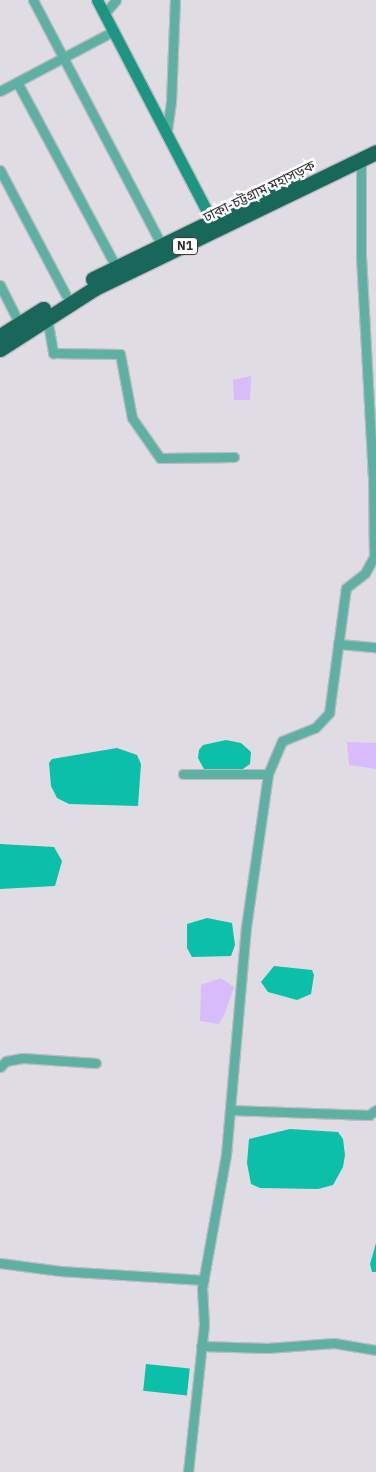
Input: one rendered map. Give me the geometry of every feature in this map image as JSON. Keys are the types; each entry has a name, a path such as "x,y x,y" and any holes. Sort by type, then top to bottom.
{"highway":[{"name":"ঢাকা-চট্টগ্রাম মহাসড়ক","path":"0,336 116,267 211,219 376,141"},
{"name":"ঢাকা-চট্টগ্রাম মহাসড়ক","path":"0,349 95,288 376,152"}],"street":[{"path":"33,0 161,244"},
{"path":"97,0 167,130 211,219"},
{"path":"104,14 116,0"},
{"path":"167,130 171,102 175,0"},
{"path":"0,91 114,31"},
{"path":"17,82 116,267"},
{"path":"188,1472 201,1346 204,1280 226,1155 246,927 268,774 282,741 315,728 328,713 346,588 365,573 374,557 361,255 361,160"},
{"path":"0,170 66,295"},
{"path":"0,285 19,323"},
{"path":"47,318 53,353 120,354 132,418 160,458 234,457"},
{"path":"338,644 376,647"},
{"path":"184,774 268,774"},
{"path":"0,1067 6,1061 23,1058 96,1063"},
{"path":"230,1110 369,1115 376,1110"},
{"path":"0,1263 60,1271 204,1280"},
{"path":"201,1346 267,1348 334,1343 376,1350"}],"shaded area":[{"path":"251,376 250,400 234,400 233,380"},
{"path":"226,740 241,743 251,752 250,764 240,771 205,771 198,758 199,750 203,745"},
{"path":"347,742 376,743 376,769 349,765"},
{"path":"117,748 137,755 141,764 138,806 69,804 57,798 51,786 49,763 52,759"},
{"path":"0,844 54,847 62,861 55,886 0,889"},
{"path":"207,918 232,923 235,945 231,956 192,957 187,948 187,924"},
{"path":"274,966 312,970 314,975 311,994 297,1000 268,992 261,982"},
{"path":"221,978 234,987 225,1013 219,1024 200,1021 201,985"},
{"path":"290,1129 338,1132 343,1139 345,1155 343,1167 333,1185 318,1189 260,1188 251,1184 247,1163 249,1139"},
{"path":"376,1243 376,1272 372,1272 370,1264"},
{"path":"146,1364 190,1369 187,1395 143,1391"}]}
